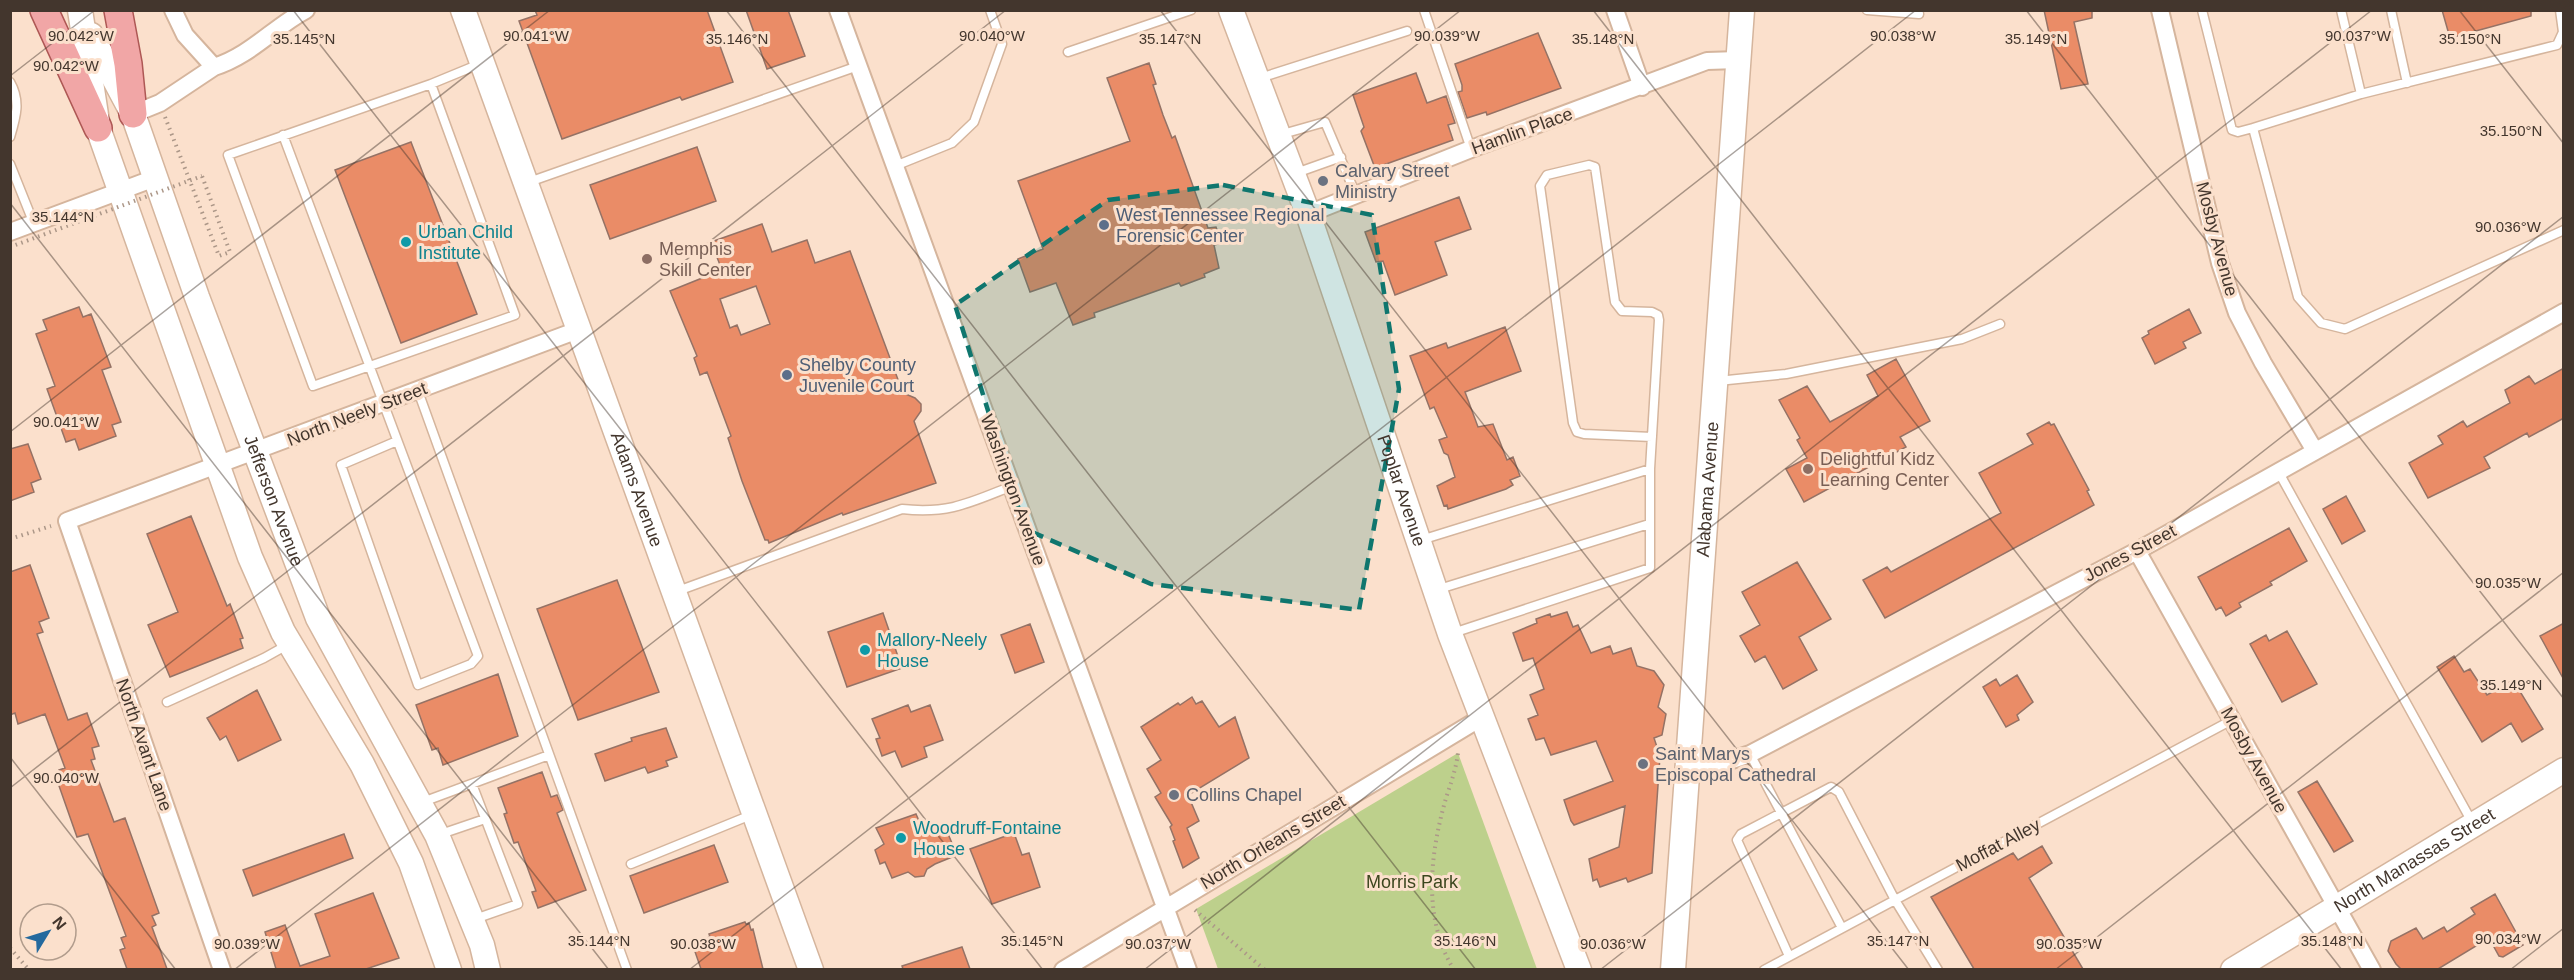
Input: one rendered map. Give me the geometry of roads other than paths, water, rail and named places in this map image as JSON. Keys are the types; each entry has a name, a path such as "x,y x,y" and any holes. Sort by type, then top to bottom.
{"main road":[{"path":"44,10 98,128"},
{"path":"117,10 128,64 133,114"},
{"name":"Adams Avenue","path":"463,10 811,969"},
{"name":"Poplar Avenue","path":"1231,10 1308,214 1450,634 1484,716 1579,969"},
{"name":"Alabama Avenue","path":"1672,969 1742,10"},
{"name":"Jefferson Avenue","path":"81,16 98,128 250,557 290,644 362,764 411,863 449,969"},
{"name":"Jefferson Avenue","path":"81,16 133,114 318,618 437,835 472,920 488,969"},
{"name":"North Manassas Street","path":"2233,969 2564,770"}],"street":[{"path":"173,10 185,35 214,67"},
{"path":"133,114 160,103 214,67 235,61 290,19 306,10"},
{"name":"Washington Avenue","path":"838,10 1188,969"},
{"path":"1616,10 1642,87"},
{"name":"Mosby Avenue","path":"2160,10 2220,263 2237,313 2315,452"},
{"name":"Hamlin Place","path":"1308,214 1471,149 1707,61 1738,60"},
{"path":"10,232 155,178"},
{"name":"Jones Street","path":"1687,775 1750,754 2137,550 2564,312"},
{"name":"North Neely Street","path":"66,521 578,330"},
{"name":"North Avant Lane","path":"66,521 222,969"},
{"name":"Mosby Avenue","path":"2137,550 2372,969"},
{"name":"North Orleans Street","path":"1063,969 1484,716"}],"lane":[{"path":"895,166 952,143 974,122 1002,44 990,10"},
{"path":"1068,52 1191,10"},
{"path":"1424,10 1471,149"},
{"path":"1867,10 1919,14"},
{"path":"2202,10 2232,130 2238,132 2361,94 2557,45 2563,32 2560,10"},
{"path":"2341,10 2361,94"},
{"path":"2391,10 2407,83"},
{"path":"1257,79 1407,31"},
{"path":"431,84 515,315 314,386 228,154 431,84 482,63"},
{"path":"525,183 858,66"},
{"path":"10,82 17,94 10,137"},
{"path":"1279,136 1325,122 1356,195"},
{"path":"2253,128 2298,297 2321,323 2345,329 2564,230"},
{"path":"284,135 478,656 471,664 418,685 341,465 397,441"},
{"path":"1293,174 1341,158"},
{"path":"10,164 34,224"},
{"path":"1450,634 1650,568 1650,469 1652,437 1658,315 1652,312 1622,312 1615,302 1594,167 1589,165 1547,175 1540,186 1573,423 1577,432 1584,434 1652,437"},
{"path":"1714,381 1786,374 1962,339 2000,324"},
{"path":"418,391 627,969"},
{"path":"1418,541 1650,469"},
{"path":"2278,471 2474,825"},
{"path":"674,592 902,509 930,512 958,507 1012,486"},
{"path":"1435,590 1649,524"},
{"path":"167,702 290,644"},
{"name":"Moffat Alley","path":"1764,969 2232,720"},
{"path":"1750,754 1842,928"},
{"path":"420,803 549,755"},
{"path":"472,784 518,904 472,920"},
{"path":"1789,956 1737,840 1742,834 1831,788 1836,788 1895,900 1938,969"},
{"path":"631,864 754,814"},
{"path":"437,835 485,819"}],"place":[{"name":"Calvary Street Ministry","path":"1323,181"},
{"name":"West Tennessee Regional Forensic Center","path":"1104,225"},
{"name":"Urban Child Institute","path":"406,242"},
{"name":"Memphis Skill Center","path":"647,259"},
{"name":"Shelby County Juvenile Court","path":"787,375"},
{"name":"Delightful Kidz Learning Center","path":"1808,469"},
{"name":"Mallory-Neely House","path":"865,650"},
{"name":"Saint Marys Episcopal Cathedral","path":"1643,764"},
{"name":"Collins Chapel","path":"1174,795"},
{"name":"Woodruff-Fontaine House","path":"901,838"}],"park label":[{"name":"Morris Park","path":"1412,882"}]}
